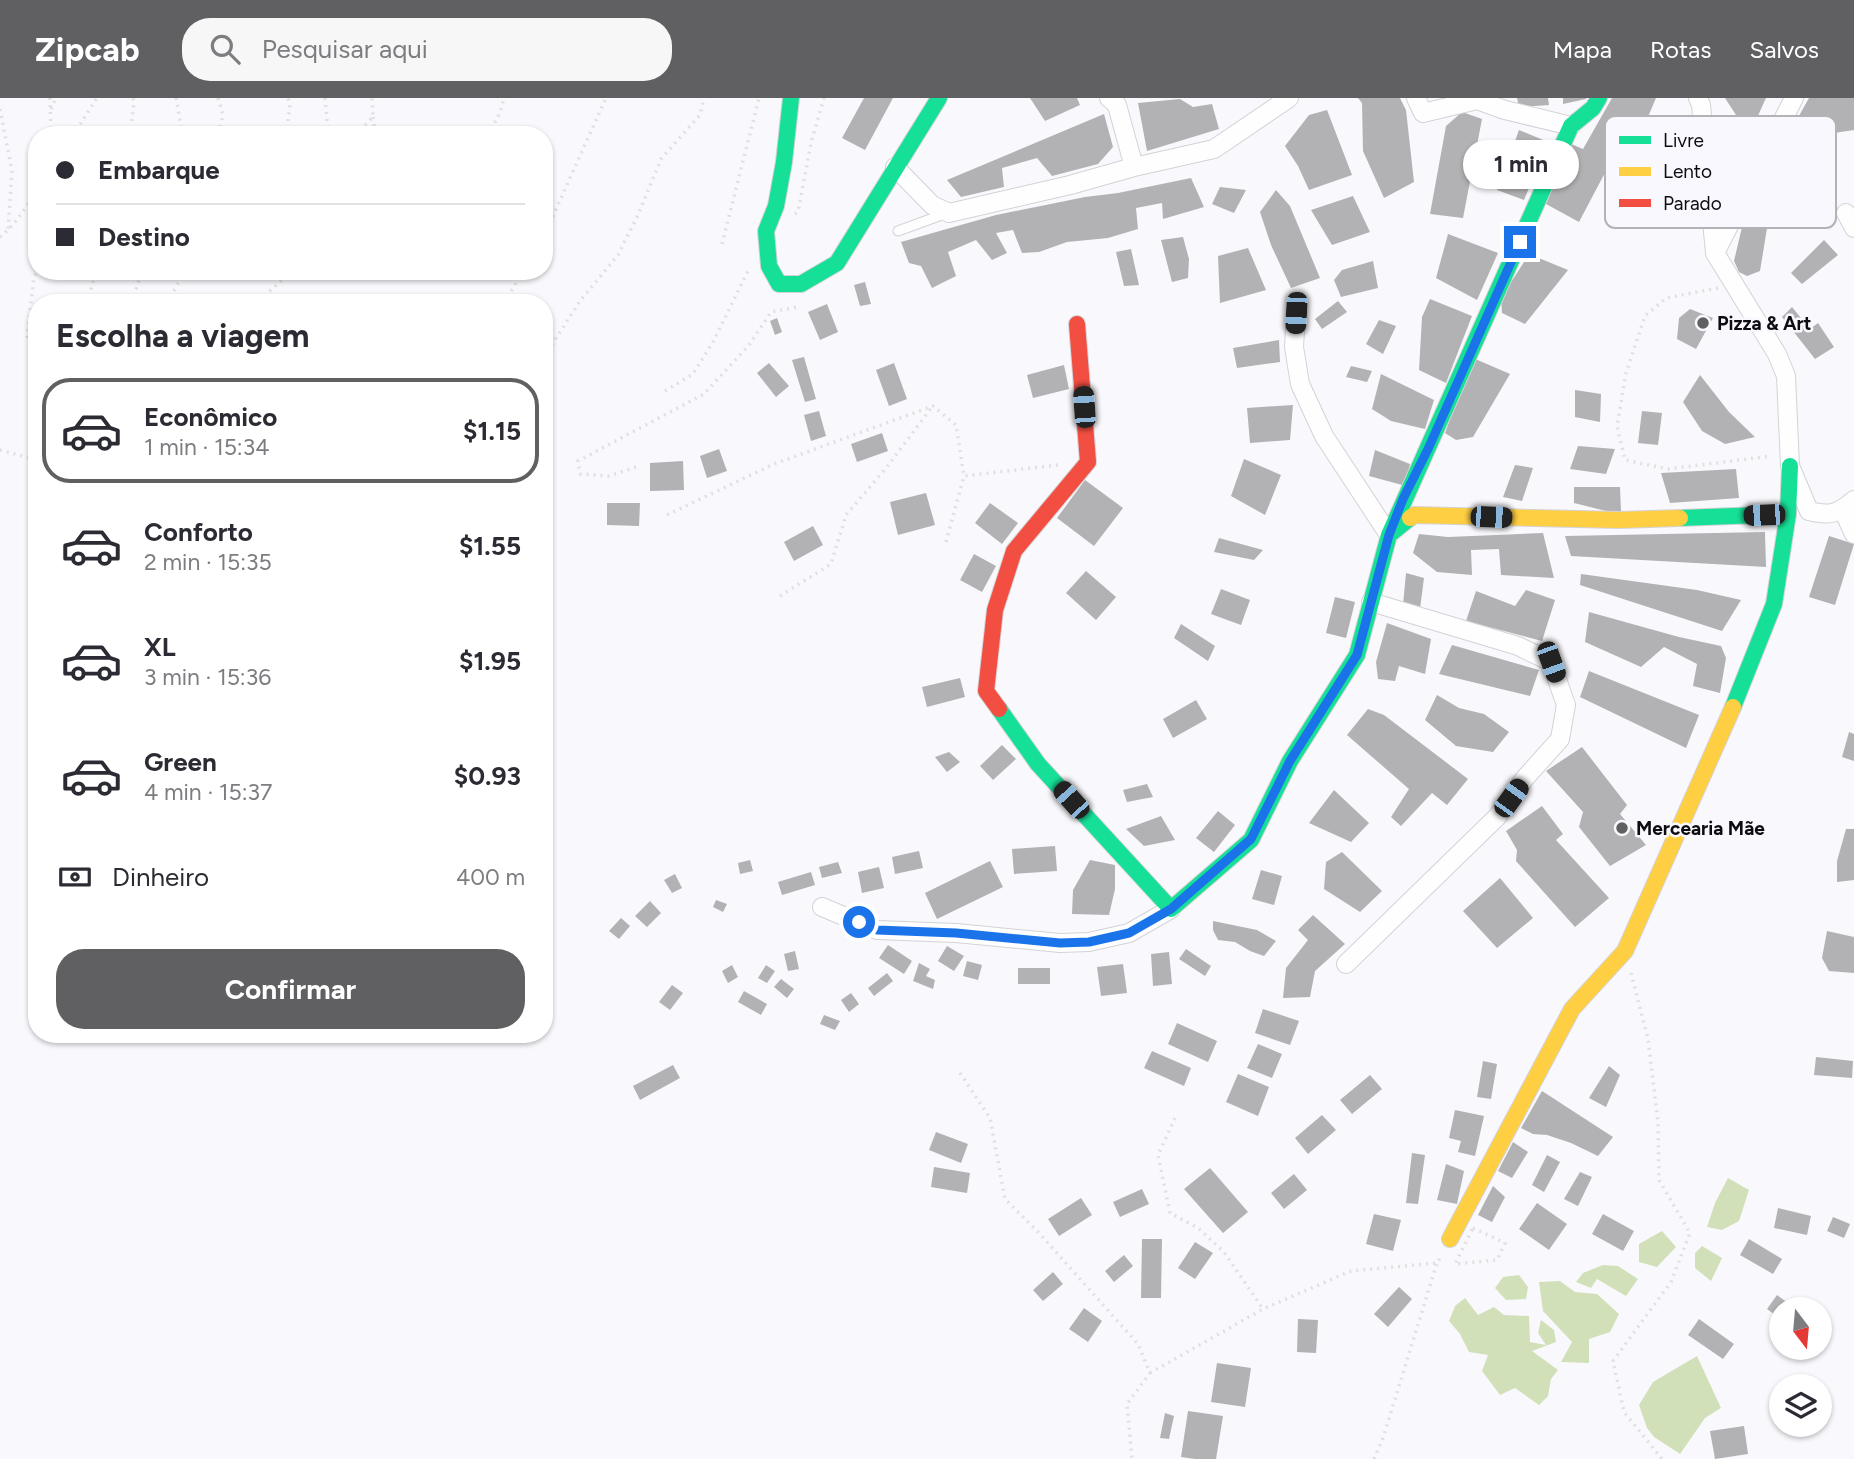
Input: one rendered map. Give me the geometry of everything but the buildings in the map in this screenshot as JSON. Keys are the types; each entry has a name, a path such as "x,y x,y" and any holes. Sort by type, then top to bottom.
{"street":[{"path":"791,98 776,206 766,231 769,266 779,284 801,284 837,263 939,98"},
{"path":"1109,98 1116,105 1134,167"},
{"path":"895,167 932,205 949,213 1070,186 1134,167 1214,149 1289,98"},
{"path":"1416,98 1423,113 1478,100 1505,110 1571,126"},
{"path":"822,907 877,930 956,933 1060,943 1089,942 1129,933 1171,909 1251,839 1290,761 1357,655 1389,535 1403,499 1451,398 1571,126 1593,108 1600,98"},
{"path":"1698,98 1702,116"},
{"path":"1785,116 1794,98"},
{"path":"1450,1239 1572,1009 1625,951 1743,684 1774,604 1788,514 1790,460 1786,376 1777,354 1715,253 1713,228"},
{"path":"1715,253 1728,228"},
{"path":"1296,313 1294,347 1300,384 1324,436 1389,535"},
{"path":"1077,324 1088,462 1014,551 995,610 985,691 1038,764 1171,909"},
{"path":"1790,460 1809,511 1825,515 1849,505 1854,534"},
{"path":"1389,535 1415,515 1619,520 1788,514"},
{"path":"1346,964 1497,817 1525,778 1560,739 1566,705 1551,662 1518,646 1371,603"}],"lane":[{"path":"898,231 949,213"}],"path":[{"path":"50,98 51,126"},
{"path":"50,111 57,98"},
{"path":"78,126 96,98"},
{"path":"131,126 134,98"},
{"path":"176,98 181,126"},
{"path":"218,98 223,115 220,126"},
{"path":"287,126 290,105 288,98"},
{"path":"325,98 328,126"},
{"path":"372,98 374,126"},
{"path":"493,126 504,98"},
{"path":"553,216 606,98"},
{"path":"553,343 580,301 618,255 661,159 700,115 704,98"},
{"path":"722,244 759,98"},
{"path":"0,109 12,171 8,231"},
{"path":"364,126 373,117"},
{"path":"0,237 8,231 28,203"},
{"path":"665,391 693,374 713,342 752,262"},
{"path":"266,294 282,280"},
{"path":"1734,285 1666,298 1645,316 1626,373 1617,426 1625,460 1668,469 1790,460"},
{"path":"636,467 609,476 580,474 578,461 704,394 749,345 771,312 799,306"},
{"path":"27,338 28,329"},
{"path":"933,406 956,425 964,476 946,542"},
{"path":"667,515 774,464 933,406"},
{"path":"780,596 831,564 846,515 887,467 933,406"},
{"path":"0,450 28,458"},
{"path":"964,476 1088,462"},
{"path":"1625,951 1648,1039 1658,1122 1659,1181 1690,1233 1671,1282 1613,1361 1624,1412 1662,1459"},
{"path":"960,1073 990,1118 1005,1199 1138,1344 1150,1373"},
{"path":"1175,1118 1158,1155 1170,1213 1198,1228 1224,1252 1263,1309"},
{"path":"1472,1227 1506,1243 1497,1260 1455,1264 1472,1227"},
{"path":"1374,1459 1383,1438 1437,1263 1450,1239"},
{"path":"1132,1459 1127,1404 1150,1373 1263,1309 1351,1271 1437,1263"}],"green space":[{"path":"1728,1178 1749,1190 1739,1221 1722,1230 1707,1227 1715,1203"},
{"path":"1662,1231 1676,1247 1657,1267 1639,1262 1639,1244"},
{"path":"1702,1246 1722,1258 1711,1281 1695,1268 1695,1253"},
{"path":"1603,1265 1618,1266 1638,1279 1626,1296 1597,1279 1591,1288 1576,1282 1583,1273"},
{"path":"1519,1275 1528,1287 1526,1299 1506,1300 1495,1288 1503,1277"},
{"path":"1560,1281 1575,1292 1597,1294 1619,1314 1610,1332 1589,1339 1589,1363 1561,1362 1572,1342 1543,1311 1539,1282"},
{"path":"1465,1298 1478,1315 1494,1307 1504,1315 1529,1316 1530,1342 1546,1345 1538,1333 1541,1320 1554,1330 1556,1342 1532,1351 1558,1370 1551,1379 1548,1396 1539,1405 1515,1388 1500,1395 1482,1371 1488,1355 1469,1352 1460,1334 1449,1321 1455,1306"},
{"path":"1697,1356 1721,1408 1705,1418 1680,1454 1654,1437 1647,1428 1639,1405 1653,1382"}],"traffic: fast":[{"path":"791,98 776,206 766,231 769,266 779,284 801,284 837,263 939,98"},
{"path":"1389,535 1571,126 1593,108 1599,98"},
{"path":"1733,707 1774,604 1788,514 1790,466"},
{"path":"1680,518 1788,514"},
{"path":"999,709 1038,764 1171,909 1251,840 1290,761 1357,655 1389,535 1410,518"}],"traffic: slow":[{"path":"1410,518 1414,515 1619,520 1680,518"},
{"path":"1450,1239 1572,1009 1625,951 1733,707"}],"traffic: jam":[{"path":"999,709 986,691 995,610 1014,551 1088,462 1077,324"}],"place":[{"name":"Pizza & Art","path":"1703,323"},
{"name":"Mercearia Mãe","path":"1622,828"}],"route":[{"path":"859,922 877,930 956,933 1060,943 1089,942 1129,933 1171,909 1251,839 1290,761 1357,655 1389,535 1403,499 1520,242"}]}
